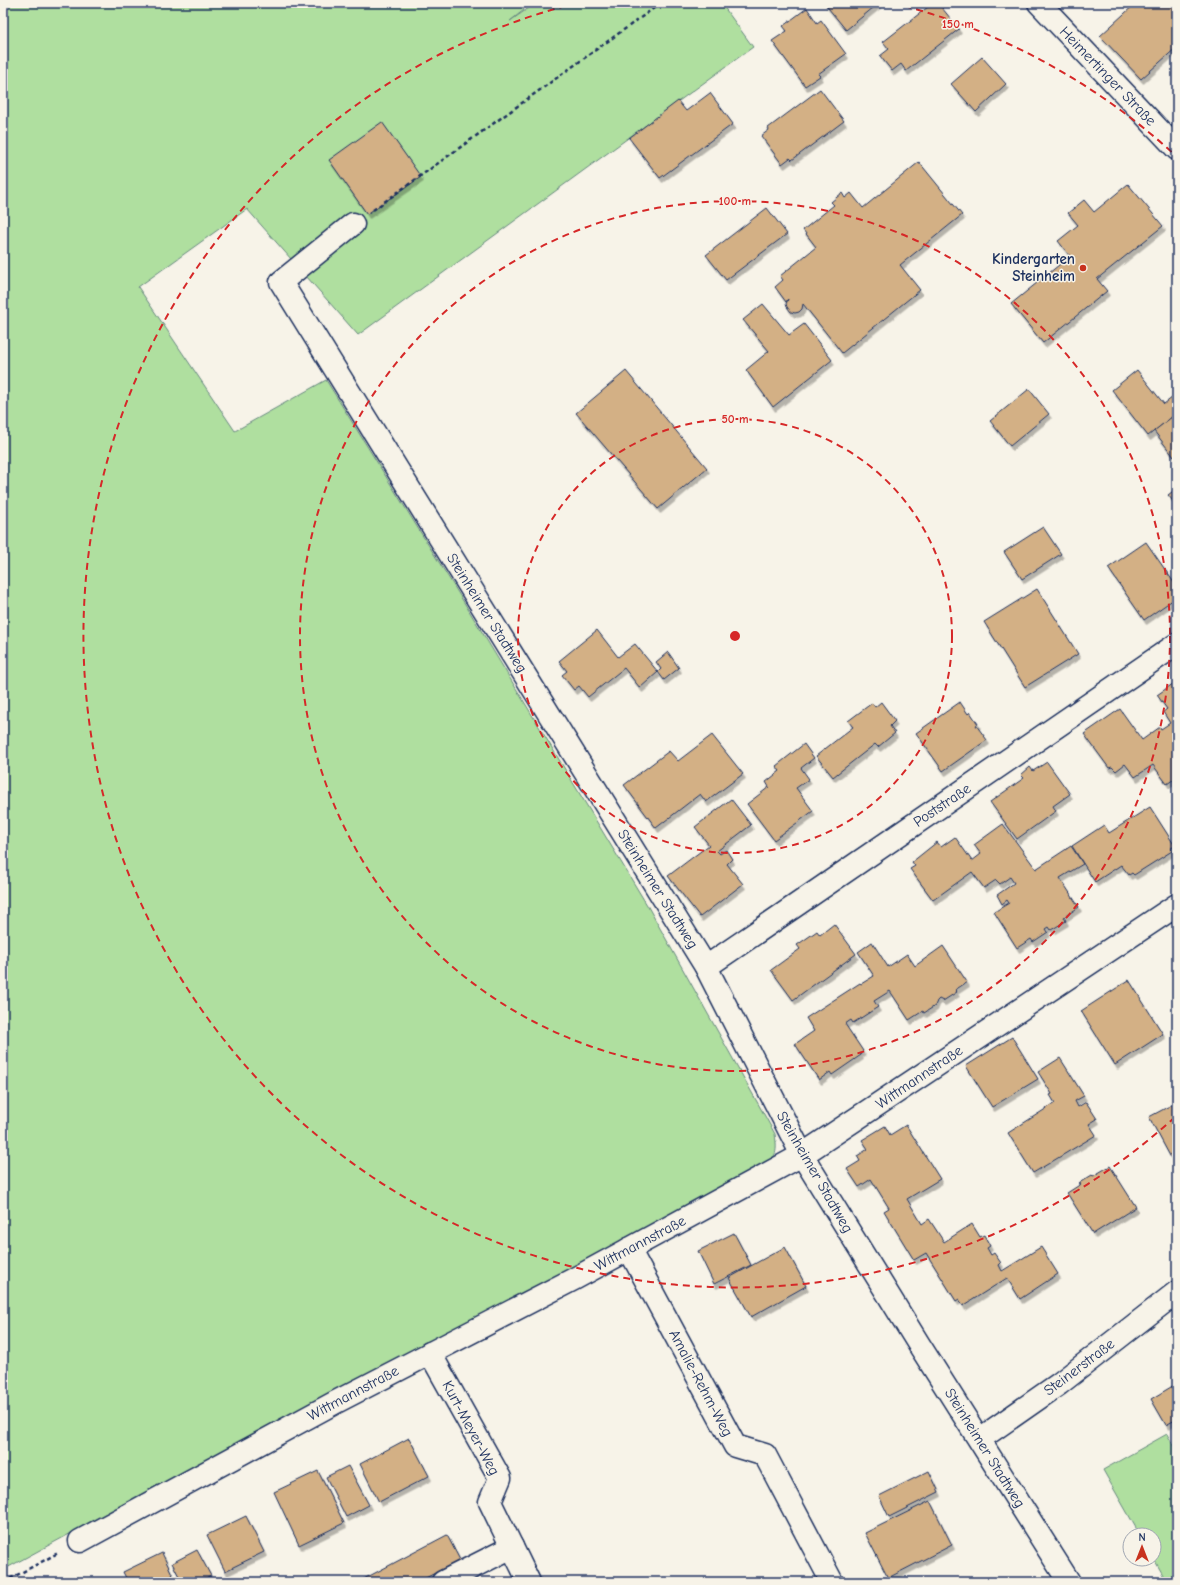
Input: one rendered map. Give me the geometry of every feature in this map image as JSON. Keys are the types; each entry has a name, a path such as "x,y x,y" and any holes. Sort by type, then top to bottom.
{"street":[{"name":"Heimertinger Straße","path":"1039,3 1177,148"},
{"name":"Steinheimer Stadtweg","path":"353,224 281,282 706,967 802,1155 918,1344 980,1439 1069,1582"},
{"name":"Poststraße","path":"706,967 1177,644"},
{"name":"Wittmannstraße","path":"80,1541 336,1402 629,1249 802,1155 1177,905"},
{"name":"Amalie-Rehm-Weg","path":"629,1249 735,1446 766,1455 832,1582"},
{"name":"Steinerstraße","path":"980,1439 1059,1384 1177,1292"},
{"name":"Kurt-Meyer-Weg","path":"430,1353 500,1478 490,1502 529,1582"},
{"path":"443,1582 512,1547"}],"path":[{"path":"353,224 661,3"},
{"path":"4,1582 80,1541"}],"green space":[{"path":"3,3 519,3 524,10 510,21 536,3 721,3 753,47 358,335 247,209 138,287 235,431 326,380 465,604 647,905 775,1134 776,1151 772,1159 759,1170 234,1445 3,1570"},
{"path":"1167,1434 1177,1452 1177,1582 1167,1582 1159,1567 1162,1567 1162,1527 1135,1527 1103,1470"}],"building":[{"path":"824,3 879,3 846,30"},
{"path":"933,3 938,3 959,29 906,71 901,64 892,71 880,56 889,49 883,42"},
{"path":"1136,3 1177,3 1177,38 1174,41 1177,44 1177,47 1141,79 1100,36"},
{"path":"807,8 817,23 821,20 846,54 818,74 820,76 805,86 772,41 787,31 783,26"},
{"path":"982,57 1006,84 976,112 951,84"},
{"path":"820,89 844,121 792,160 790,158 782,164 761,136 769,130 768,128"},
{"path":"710,93 733,124 660,178 629,138 678,101 686,111"},
{"path":"382,122 421,177 367,214 329,160"},
{"path":"919,162 962,215 900,265 920,290 842,353 803,304 802,309 799,312 791,312 786,304 788,299 786,302 775,287 783,280 780,276 816,247 803,230 834,205 831,202 842,193 845,198 851,193 863,208"},
{"name":"Kindergarten Steinheim","path":"1128,184 1163,226 1097,279 1107,291 1043,343 1011,304 1070,256 1058,241 1078,225 1068,213 1084,200 1094,212"},
{"path":"767,208 787,234 726,280 706,255"},
{"path":"763,304 789,335 804,324 832,360 773,407 746,370 769,351 743,320"},
{"path":"1137,370 1164,404 1177,394 1177,413 1148,436 1112,390"},
{"path":"626,371 707,468 658,509 576,413"},
{"path":"1029,389 1049,414 1010,446 990,421"},
{"path":"1177,413 1177,454 1174,457 1154,431"},
{"path":"1177,488 1177,506 1168,495"},
{"path":"1043,527 1061,554 1022,579 1004,552"},
{"path":"1146,542 1177,587 1177,597 1144,620 1108,568"},
{"path":"1037,589 1078,654 1025,687 984,622"},
{"path":"597,630 618,657 635,644 658,672 640,688 624,668 588,697 579,686 574,690 562,675 567,671 559,661"},
{"path":"668,652 679,668 664,680 658,672 661,669 656,662"},
{"path":"1177,681 1177,777 1167,784 1153,765 1135,777 1125,764 1116,771 1112,767 1109,768 1084,734 1120,709 1142,740 1160,727 1161,729 1170,723 1163,712 1167,709 1157,695"},
{"path":"881,702 895,721 890,726 895,733 878,747 875,744 833,777 816,756 853,727 848,721 872,703 875,707"},
{"path":"960,702 968,714 970,712 978,724 976,725 987,740 943,771 916,733"},
{"path":"712,735 743,774 706,802 700,794 656,828 624,785 669,751 678,761"},
{"path":"804,744 814,758 801,768 809,779 796,788 813,811 774,840 747,804 769,787 766,782 780,771 776,766"},
{"path":"1047,762 1070,794 1053,806 1056,811 1017,839 990,802 1024,778 1021,775 1030,767 1033,771"},
{"path":"731,799 751,825 717,851 720,854 726,850 732,859 727,864 743,884 700,917 668,876 709,845 695,827"},
{"path":"1150,807 1175,846 1171,848 1172,851 1134,875 1132,873 1129,875 1121,865 1095,882 1072,846 1104,825 1109,833"},
{"path":"1003,824 1036,869 1071,846 1083,864 1060,878 1079,907 1064,917 1066,921 1051,930 1049,927 1046,929 1048,932 1033,942 1031,939 1017,948 994,912 1009,903 1007,900 1002,904 997,895 1014,883 1010,877 1000,884 996,880 984,888 972,872 933,900 910,869 915,866 912,862 937,842 941,847 955,837 972,861 981,854 974,845"},
{"path":"834,924 856,954 793,1000 771,970 800,949 797,945 817,931 820,935"},
{"path":"872,942 888,967 907,954 915,966 943,946 967,982 955,990 957,992 943,1001 939,999 935,1006 924,1013 923,1011 909,1020 890,991 874,1001 878,1007 853,1023 851,1020 845,1024 863,1051 860,1053 861,1055 832,1075 830,1072 819,1080 795,1044 814,1031 806,1018 860,983 861,984 874,976 858,952"},
{"path":"1129,980 1163,1034 1115,1065 1081,1011"},
{"path":"1012,1037 1038,1079 992,1107 966,1066"},
{"path":"1060,1058 1084,1096 1075,1101 1078,1107 1086,1102 1097,1119 1089,1124 1096,1135 1033,1173 1008,1133 1055,1103 1050,1095 1052,1094 1038,1072"},
{"path":"1177,1102 1177,1169 1149,1117"},
{"path":"906,1125 940,1179 907,1199 922,1224 929,1219 944,1242 972,1224 980,1237 984,1235 990,1246 987,1248 991,1255 994,1253 1001,1263 999,1265 1002,1271 1041,1247 1058,1274 1020,1299 1007,1278 963,1306 959,1299 956,1301 926,1253 914,1260 884,1211 889,1208 871,1179 859,1187 847,1169 860,1161 857,1156 868,1149 862,1140 885,1126 890,1135"},
{"path":"1110,1166 1136,1207 1093,1234 1067,1193 1081,1184 1079,1183"},
{"path":"734,1233 751,1265 714,1284 698,1251"},
{"path":"785,1247 806,1286 751,1317 729,1278"},
{"path":"1176,1384 1177,1419 1166,1425 1151,1399"},
{"path":"409,1438 429,1476 379,1502 360,1464"},
{"path":"348,1466 369,1505 346,1517 326,1477"},
{"path":"318,1471 344,1523 299,1545 274,1492"},
{"path":"929,1471 939,1492 889,1517 879,1496"},
{"path":"930,1501 952,1545 888,1578 865,1533"},
{"path":"246,1516 264,1552 225,1571 207,1535"},
{"path":"447,1535 460,1560 418,1582 358,1582"},
{"path":"197,1550 211,1576 200,1582 182,1582 172,1563"},
{"path":"162,1553 176,1582 128,1582 123,1572"}],"place":[{"name":"Kindergarten Steinheim","path":"1083,268"}]}
